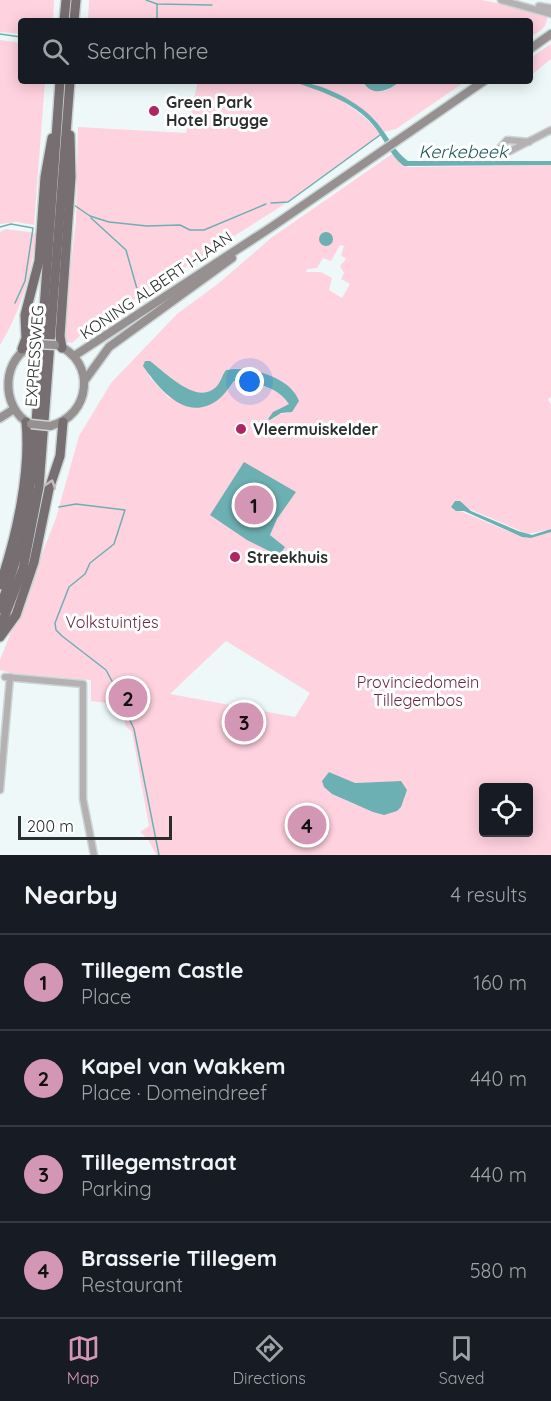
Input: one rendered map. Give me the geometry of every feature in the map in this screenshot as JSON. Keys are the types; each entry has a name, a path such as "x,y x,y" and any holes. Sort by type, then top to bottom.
{"highway":[{"path":"64,18 66,0"},
{"path":"74,18 76,0"},
{"name":"EXPRESSWEG","path":"0,609 22,541 33,466 60,84"},
{"name":"EXPRESSWEG","path":"0,628 23,569 39,487 70,84"},
{"path":"59,346 71,177 68,105"},
{"path":"22,349 26,338 26,315 39,261 45,177 57,116"},
{"path":"0,637 16,615 34,562 49,489 60,456 63,422"},
{"path":"0,585 14,540 28,423"}],"main road":[{"path":"533,47 551,34"},
{"name":"KONING ALBERT I-LAAN","path":"74,356 255,238 480,84"},
{"name":"KONING ALBERT I-LAAN","path":"63,422 80,404 85,380 109,347 220,268 255,238"},
{"path":"59,346 37,344 22,349 9,362 1,389 11,411 28,423 50,426 63,422"},
{"name":"KONING ALBERT I-LAAN","path":"59,346 74,356 85,380"},
{"path":"0,418 11,411"}],"street":[{"path":"501,0 551,8"},
{"path":"529,6 551,14"},
{"path":"529,142 551,129"},
{"path":"0,790 8,677 83,684 84,799 94,855"}],"green space":[{"path":"0,0 54,0 53,18 18,18 18,34 0,32"},
{"path":"89,0 481,0 524,8 547,16 547,20 542,29 533,35 533,18 88,18"},
{"path":"0,40 18,43 18,84 45,84 34,225 16,222 0,224"},
{"path":"551,44 551,59 533,74 533,56"},
{"path":"197,84 303,84 340,100 363,116 381,135 288,202 89,328 72,343 67,342 63,333 76,220 78,127 186,133"},
{"path":"311,84 366,84 371,90 385,91 396,84 462,84 396,129 384,132 358,107"},
{"name":"Provinciedomein Tillegembos","path":"392,154 408,167 551,165 551,397 548,399 551,405 551,529 528,534 467,508 460,511 522,537 531,538 551,532 551,855 156,855 148,839 140,832 149,826 132,732 126,726 118,704 91,701 91,680 0,670 0,660 56,518 79,436 111,383 177,314 219,283 271,238","holes":["340,245 344,246 341,255 346,259 340,266 344,273 341,279 350,284 342,298 329,290 332,278 321,272 306,272 307,269 317,268 323,258 331,261","150,361 182,386 200,393 208,392 216,387 226,370 244,369 262,373 280,381 294,391 288,413 277,414 273,420 278,409 290,404 272,389 249,382 234,381 216,401 199,407 168,397 149,376","244,463 296,492 277,519 270,535 284,547 210,515","226,641 310,693 295,717 170,694","329,772 355,783 401,781 397,811 390,812 359,806 324,787"]},
{"path":"6,229 36,233 32,263 24,291 14,318 0,345 0,232"}],"water":[{"path":"300,84 314,85 339,94 361,108 371,116 395,149 408,161 551,161 551,165 404,166 365,117 346,103"},
{"path":"365,84 396,84 380,91 371,90"},
{"path":"323,232 329,232 333,239 329,246 323,246 319,242 319,236"},
{"path":"145,361 150,361 182,385 200,392 208,392 216,387 226,370 257,371 287,385 299,401 292,412 281,413 270,420 268,419 273,412 289,404 284,398 265,386 234,381 219,399 207,406 196,408 185,406 166,394 158,385 143,366"},
{"path":"244,462 296,492 277,519 270,535 285,547 279,556 247,540 210,515","holes":["252,487 273,500 257,524 236,510"]},
{"path":"455,501 460,501 471,511 518,531 532,535 551,529 551,532 531,538 522,537 464,511 456,511 451,507"},
{"path":"329,772 355,783 401,781 407,790 401,807 397,811 384,815 332,794 324,787 322,781"}],"waterway":[{"path":"146,0 157,4 212,5"},
{"path":"157,4 157,18"},
{"name":"Kerkebeek","path":"0,34 18,37"},
{"path":"271,203 288,202 380,135"},
{"path":"74,205 90,216 109,222 147,226 180,225 190,230 204,230 266,204"},
{"path":"91,218 126,250 139,296"},
{"path":"0,227 11,224 33,228 25,281 15,303"},
{"path":"59,507 76,504 125,510 114,544 90,563 85,574 69,587 55,623 56,630 106,670 113,683"},
{"path":"117,692 134,729 159,855"}],"place":[{"name":"Green Park Hotel Brugge","path":"154,111"},
{"name":"Vleermuiskelder","path":"241,429"},
{"name":"Tillegem Castle","path":"254,505"},
{"name":"Streekhuis","path":"235,557"},
{"name":"Kapel van Wakkem","path":"128,698"},
{"name":"Tillegemstraat","path":"244,722"},
{"name":"Brasserie Tillegem","path":"307,825"}],"park label":[{"name":"Volkstuintjes","path":"112,622"}]}
